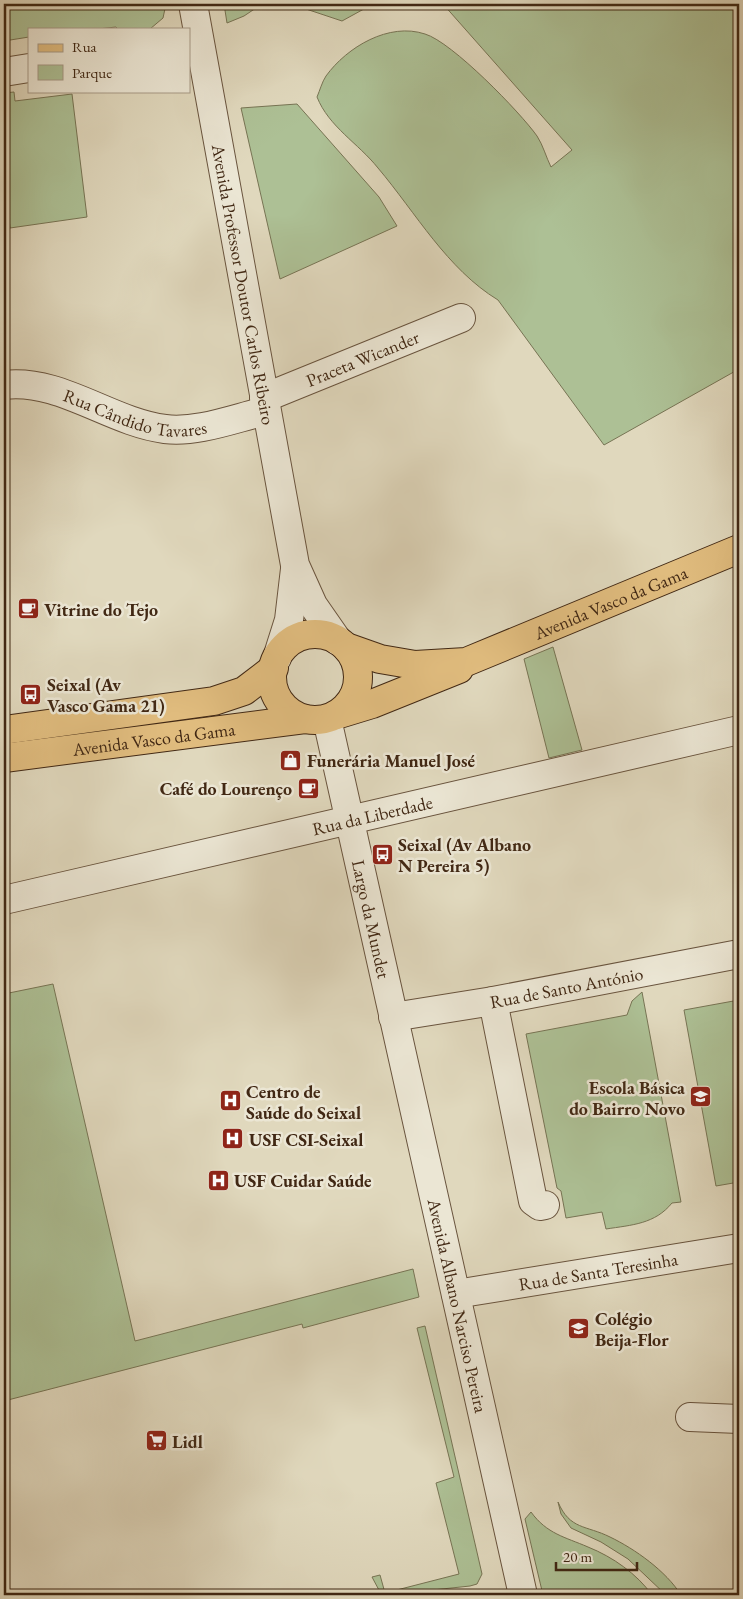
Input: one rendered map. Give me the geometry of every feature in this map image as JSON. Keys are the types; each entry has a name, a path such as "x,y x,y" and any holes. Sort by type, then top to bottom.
{"main road":[{"name":"Avenida Vasco da Gama","path":"4,758 323,718 372,704 435,680 482,657 739,549"},
{"path":"304,636 328,636 342,644 356,664 357,688 352,700 323,718 294,715 277,697 272,677 275,663 289,644 304,636"},
{"name":"Avenida Vasco da Gama","path":"342,644 380,659 415,665 451,665 482,657"},
{"name":"Avenida Vasco da Gama","path":"4,730 214,701 244,691 275,663"}],"street":[{"name":"Avenida Professor Doutor Carlos Ribeiro","path":"193,4 195,48 295,565"},
{"path":"4,72 28,68"},
{"name":"Praceta Wicander","path":"265,404 462,318"},
{"name":"Rua Cândido Tavares","path":"4,385 27,384 48,389 163,429 192,428 265,404"},
{"path":"295,565 313,605 342,644"},
{"path":"275,663 289,620 295,565"},
{"name":"Largo da Mundet","path":"323,718 350,821 393,1017"},
{"name":"Rua da Liberdade","path":"4,900 739,730"},
{"name":"Rua de Santo António","path":"393,1017 493,1001 739,954"},
{"path":"493,1001 533,1201 540,1206 545,1205"},
{"name":"Avenida Albano Narciso Pereira","path":"393,1017 523,1595"},
{"name":"Rua de Santa Teresinha","path":"456,1294 739,1248"},
{"path":"690,1417 739,1419"}],"green space":[{"path":"4,4 166,4 163,18 151,28 28,28 28,37 4,41"},
{"path":"224,4 262,4 244,16 227,23"},
{"path":"291,4 373,4 342,21"},
{"path":"443,4 739,4 739,369 604,445 498,300 463,273 433,239 378,168 336,126 322,108 317,97 325,78 335,65 357,47 383,34 411,31 425,34 437,40 468,63 485,79 537,136 551,167 572,150"},
{"path":"14,92 15,101 72,94 87,217 10,228 4,174 4,93"},
{"path":"297,104 379,197 397,226 280,279 241,108"},
{"path":"553,647 582,750 549,758 524,659"},
{"path":"53,984 135,1341 413,1269 419,1297 303,1328 302,1324 4,1401 4,994"},
{"path":"642,992 681,1202 672,1203 651,1219 606,1229 602,1212 566,1218 561,1191 557,1188 526,1034 627,1015 632,1001"},
{"path":"739,1000 739,1182 716,1186 684,1010"},
{"path":"425,1326 482,1574 477,1584 470,1586 386,1595 380,1592 372,1577 380,1575 385,1593 459,1574 436,1483 454,1477 417,1328"},
{"path":"558,1502 568,1518 573,1522 620,1542 659,1569 681,1595 666,1595 628,1559 601,1542 571,1528 561,1514"},
{"path":"531,1512 550,1530 615,1561 632,1573 652,1595 543,1595 525,1519"}],"place":[{"name":"Vitrine do Tejo","path":"28,609"},
{"name":"Seixal (Av Vasco Gama 21)","path":"31,694"},
{"name":"Funerária Manuel José","path":"291,760"},
{"name":"Café do Lourenço","path":"308,788"},
{"name":"Seixal (Av Albano N Pereira 5)","path":"382,854"},
{"name":"Escola Básica do Bairro Novo","path":"701,1097"},
{"name":"Centro de Saúde do Seixal","path":"230,1101"},
{"name":"USF CSI-Seixal","path":"233,1139"},
{"name":"USF Cuidar Saúde","path":"218,1180"},
{"name":"Colégio Beija-Flor","path":"579,1328"},
{"name":"Lidl","path":"156,1441"}]}
